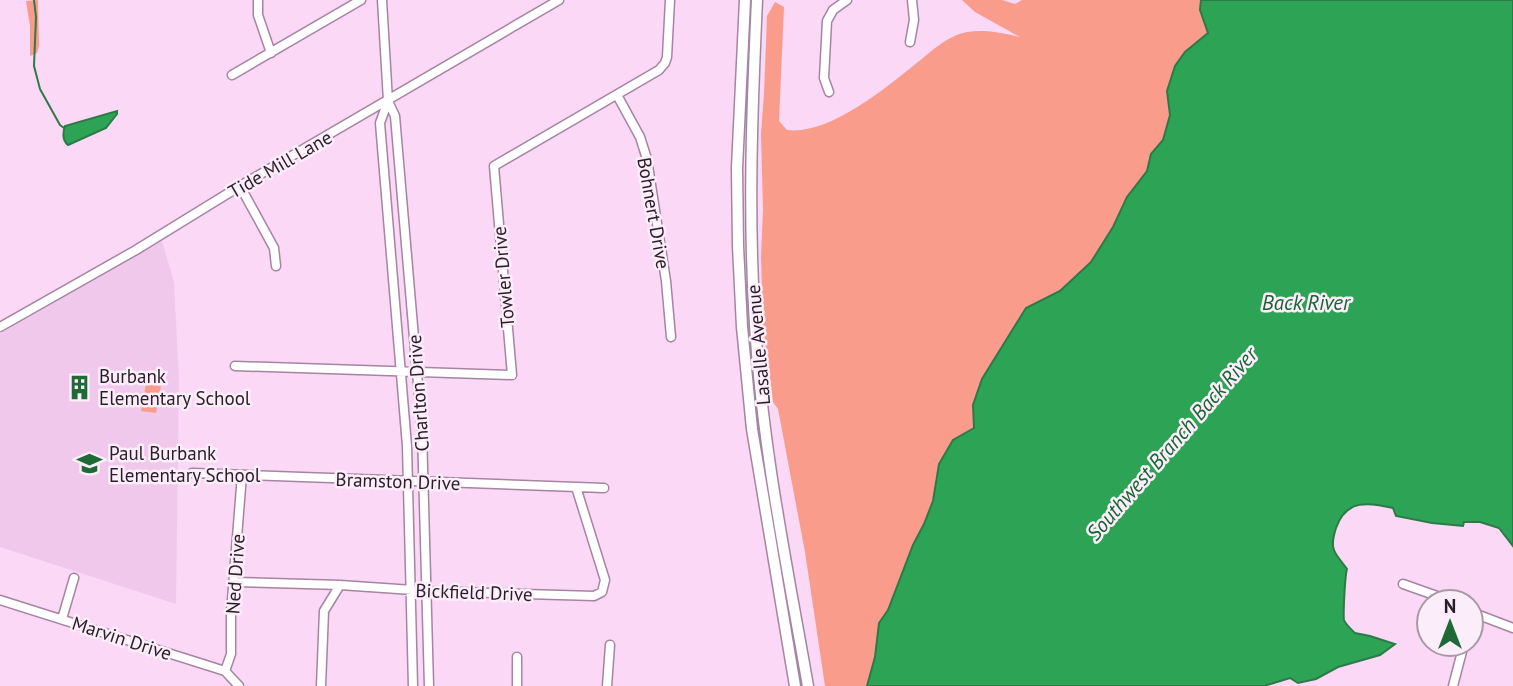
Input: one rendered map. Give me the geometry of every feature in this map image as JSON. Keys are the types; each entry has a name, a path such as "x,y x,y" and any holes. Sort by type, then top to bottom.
{"main road":[{"name":"Lasalle Avenue","path":"744,0 737,193 742,327 752,429 795,686"},
{"name":"Lasalle Avenue","path":"758,0 750,168 755,325 770,464 808,686"}],"street":[{"path":"258,0 258,15 271,52"},
{"path":"232,75 361,0"},
{"name":"Charlton Drive","path":"382,0 388,101 394,116 422,430 429,686"},
{"name":"Tide Mill Lane","path":"0,327 136,250 240,186 559,0"},
{"name":"Towler Drive","path":"235,366 512,375 494,166 666,63 670,0"},
{"path":"829,92 824,78 827,21 833,10 848,0"},
{"path":"910,42 914,20 912,0"},
{"name":"Bohnert Drive","path":"617,94 640,137 647,159 666,281 671,337"},
{"name":"Charlton Drive","path":"388,101 380,123 405,421 413,686"},
{"path":"240,186 274,248 276,266"},
{"name":"Bramston Drive","path":"192,473 604,488"},
{"name":"Ned Drive","path":"225,671 231,654 231,612 242,475"},
{"name":"Bickfield Drive","path":"234,582 590,597 598,595 606,584 604,573 576,487"},
{"path":"62,619 74,578"},
{"path":"1403,584 1415,588"},
{"path":"321,686 324,611 340,585"},
{"name":"Marvin Drive","path":"0,600 225,671 239,686"},
{"path":"1485,620 1513,628"},
{"path":"607,686 610,645"},
{"path":"517,657 517,686"},
{"path":"1452,686 1460,658"}],"shaded area":[{"path":"38,0 39,46 37,53 30,56 30,26 26,1"},
{"path":"962,0 1002,0 1015,4 1022,0 1201,0 1200,10 1208,33 1185,52 1167,91 1170,115 1163,140 1151,154 1147,171 1127,197 1113,227 1091,262 1060,291 1026,308 973,405 974,428 953,440 939,464 933,501 888,610 879,623 875,657 867,686 825,686 805,552 778,409 773,402 763,325 761,134 767,16 775,2 784,7 779,121 787,130 803,130 837,119 854,109 959,34 981,31 1020,37 975,12"},
{"name":"Paul Burbank Elementary School","path":"162,241 174,282 179,380 176,604 0,547 0,334"},
{"path":"146,384 161,386 156,413 141,411"}],"water":[{"name":"Back River","path":"1201,0 1513,0 1513,546 1499,528 1480,522 1464,522 1463,526 1432,523 1396,516 1393,508 1384,506 1367,504 1352,507 1340,519 1333,542 1335,552 1347,569 1344,620 1355,633 1395,644 1380,655 1338,667 1316,679 1298,683 1290,678 1264,686 867,686 875,657 879,623 888,610 933,501 939,464 953,440 974,428 973,405 982,379 1026,308 1060,291 1091,262 1113,227 1127,197 1147,171 1151,154 1163,140 1170,115 1167,91 1175,66 1185,52 1208,33 1200,10"},
{"path":"117,111 106,128 68,145 65,141 65,126"}],"waterway":[{"path":"34,0 34,66 40,89 64,128"}],"place":[{"name":"Burbank Elementary School","path":"79,387"},
{"name":"Paul Burbank Elementary School","path":"89,464"}],"water label":[{"name":"Southwest Branch Back River","path":"1172,444"}]}
